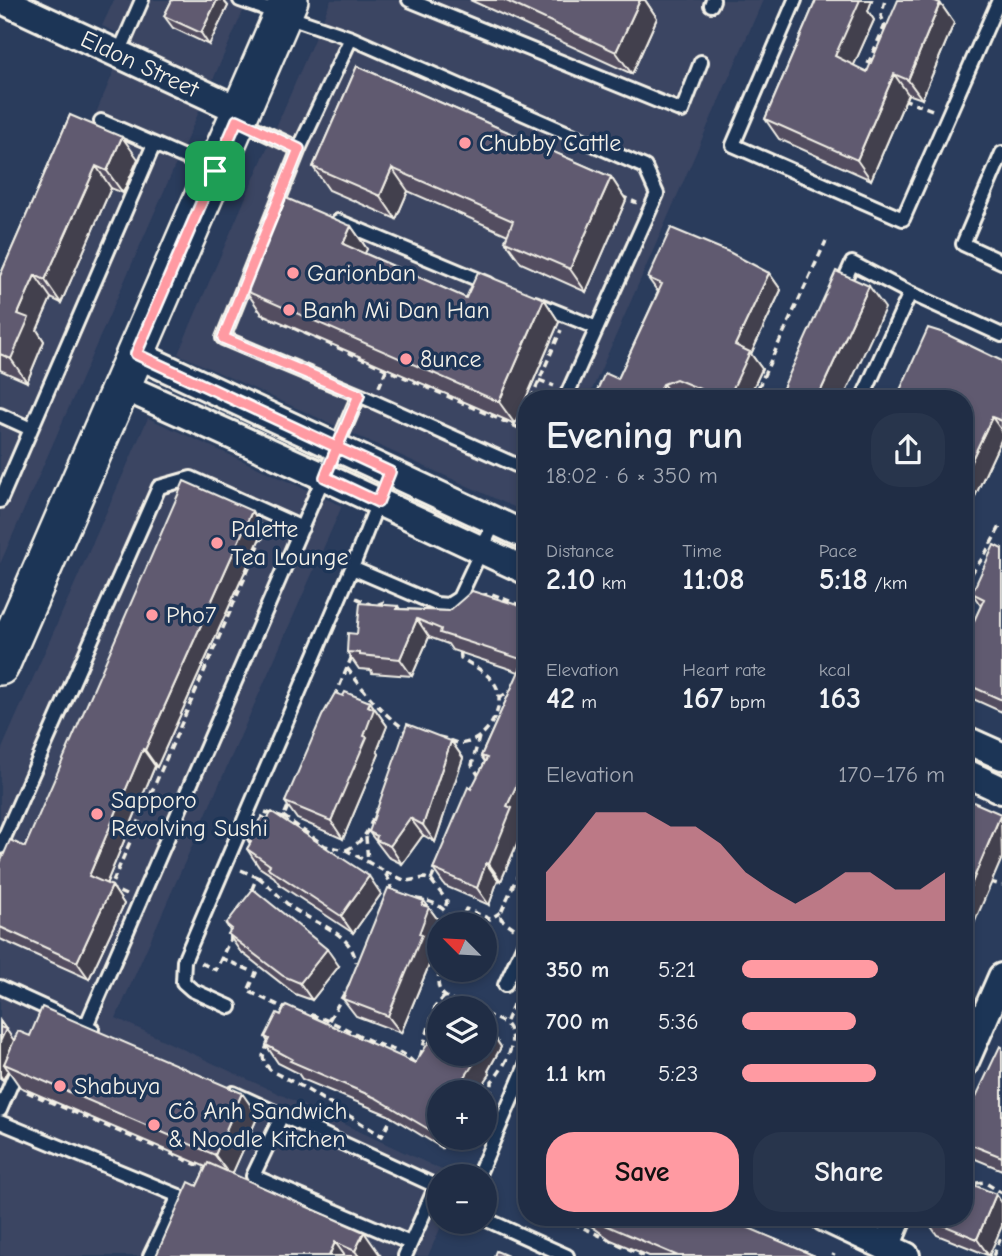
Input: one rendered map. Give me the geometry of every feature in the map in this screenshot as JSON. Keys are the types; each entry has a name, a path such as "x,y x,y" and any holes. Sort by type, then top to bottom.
{"main road":[{"path":"0,666 286,7"}],"street":[{"name":"Eldon Street","path":"4,10 118,55 239,116"},
{"path":"129,370 337,447 518,532"},
{"path":"129,370 325,477 518,567"},
{"path":"973,743 1002,756"},
{"path":"973,776 1002,790"},
{"path":"973,1043 1002,977"},
{"path":"842,1226 896,1251 898,1226"}],"lane":[{"path":"118,55 142,0"},
{"path":"240,0 286,7 645,167 657,194 569,390"},
{"path":"409,0 682,111 701,62"},
{"path":"795,0 733,145 903,219 999,0"},
{"path":"351,38 299,149 284,199 223,338 518,466"},
{"path":"239,116 299,149"},
{"path":"101,121 215,171"},
{"path":"0,501 154,144"},
{"path":"1002,153 963,244 1002,261"},
{"path":"321,214 496,287"},
{"path":"835,300 852,262 910,293 1002,335"},
{"path":"866,390 910,293"},
{"path":"521,297 597,328"},
{"path":"0,987 92,1029 140,901 359,395"},
{"path":"0,415 31,429"},
{"path":"230,1007 192,990 183,982 186,957 342,592 390,472"},
{"path":"0,847 159,487 191,478 302,527"},
{"path":"352,568 436,604 448,605 459,598 495,521"},
{"path":"506,985 518,958"},
{"path":"38,1021 44,1008"},
{"path":"0,1110 28,1046"},
{"path":"483,1164 518,1084"},
{"path":"220,1088 436,1186 405,1256"},
{"path":"282,1115 253,1176 410,1243"},
{"path":"0,1122 179,1196 150,1256"},
{"path":"497,1224 567,1256"}],"path":[{"path":"864,84 868,64 885,25 881,16 885,0"},
{"path":"867,74 878,80"},
{"path":"897,96 948,115"},
{"path":"614,193 637,203"},
{"path":"757,390 826,241"},
{"path":"262,301 257,312 518,428"},
{"path":"535,390 564,324"},
{"path":"140,901 110,888 272,514"},
{"path":"973,571 1002,523"},
{"path":"228,591 237,595"},
{"path":"342,592 374,606 383,602 394,604"},
{"path":"479,602 484,595 492,594 518,604"},
{"path":"433,737 443,737 457,744 468,743 491,726 496,714 499,698 496,686 488,676 461,658 462,639"},
{"path":"331,705 353,656"},
{"path":"347,668 387,715 412,736"},
{"path":"499,698 517,688"},
{"path":"186,691 194,694"},
{"path":"479,737 472,765 480,778"},
{"path":"153,770 160,773"},
{"path":"283,816 289,804"},
{"path":"346,850 366,836 377,809"},
{"path":"260,823 265,811 283,816 325,846 346,850 406,881 425,878 432,880 447,901 445,909"},
{"path":"366,836 368,862"},
{"path":"432,880 440,861"},
{"path":"240,869 257,877 294,909 347,941 354,950 356,962 363,958"},
{"path":"384,871 390,882 393,898"},
{"path":"516,929 501,919 501,912 518,875"},
{"path":"247,900 257,877"},
{"path":"984,883 992,881 1002,885"},
{"path":"410,898 436,903 447,912"},
{"path":"497,915 501,912"},
{"path":"186,957 216,970 237,923"},
{"path":"221,958 256,973 248,991 284,1008 329,1020 407,1055 416,1066 427,1036"},
{"path":"329,1020 356,975"},
{"path":"505,1023 513,1005 506,985"},
{"path":"279,1020 284,1008"},
{"path":"493,1080 501,1071 513,1039 512,1030 497,1019"},
{"path":"273,1032 263,1056 271,1071 301,1086 382,1136 389,1120 398,1109"},
{"path":"23,1090 220,1174"},
{"path":"973,1184 984,1182 1002,1193"},
{"path":"579,1226 644,1256"},
{"path":"993,1256 1002,1235"}],"shaded area":[{"path":"114,0 248,0 0,564 0,338 128,38 102,26"},
{"path":"331,0 763,0 592,390 518,390 518,509 178,354"},
{"path":"148,418 342,506 116,1018 429,1164 427,1164 427,1234 438,1234 428,1256 0,1256 0,753"}],"building":[{"path":"172,0 217,0 201,33 164,16"},
{"path":"504,0 640,0 616,52"},
{"path":"816,0 860,0 835,56 867,72 898,0 933,0 940,3 908,80 894,74 857,160 765,119"},
{"path":"357,66 611,177 570,269 505,241 513,221 392,168 380,196 313,167"},
{"path":"70,115 122,137 107,171 96,166 45,280 35,275 18,314 29,318 11,359 0,354 0,276"},
{"path":"286,198 351,226 343,244 466,298 478,272 544,299 499,402 246,291"},
{"path":"671,228 729,252 769,273 735,345 750,352 732,390 702,390 676,379 663,384 660,390 597,390 605,373 618,379 662,284 648,278"},
{"path":"836,271 869,286 821,390 782,390"},
{"path":"928,328 1002,361 1002,421 992,417 973,457 973,390 900,390"},
{"path":"184,481 252,511 145,750 143,749 89,876 112,886 77,962 0,927 0,863 10,840 25,847"},
{"path":"994,545 1002,549 1002,700 973,687 973,623 984,599 973,594"},
{"path":"472,591 518,605 518,658 440,633 441,629 417,619 400,659 347,652 348,633 357,634 360,603 398,606 397,609 449,611"},
{"path":"518,673 518,782 507,806 512,808 477,888 433,869 468,787 471,789 487,758 481,756"},
{"path":"345,692 370,702 368,706 374,709 364,736 367,737 331,821 285,802 322,716 335,693 343,696"},
{"path":"407,724 451,741 423,825 410,818 390,846 376,840 377,836 369,832"},
{"path":"973,802 1001,814 973,880"},
{"path":"272,812 369,876 341,916 268,868 270,865 247,849 251,842 247,839 262,816 267,819"},
{"path":"388,888 424,901 422,905 429,907 419,934 422,935 388,1016 343,999"},
{"path":"253,889 327,949 300,983 283,976 228,934 232,929 226,924"},
{"path":"286,1005 415,1063 427,1045 427,1066 472,1066 463,1080 427,1080 427,1128 376,1098 290,1061 292,1059 266,1045 269,1039 265,1037 277,1013 281,1015"},
{"path":"42,1007 242,1093 215,1155 4,1064 18,1031 30,1036"},
{"path":"0,1027 6,1029 0,1042"},
{"path":"1000,1046 1002,1157 973,1146 973,1103"},
{"path":"208,1163 364,1232 355,1251 335,1242 329,1256 156,1256 189,1182 197,1186"},
{"path":"973,1185 996,1194 977,1239 945,1226 973,1226"},
{"path":"607,1226 744,1226 815,1256 678,1256"},
{"path":"496,1251 508,1256 494,1256"}],"place":[{"name":"Chubby Cattle","path":"465,143"},
{"name":"Garionban","path":"293,273"},
{"name":"Banh Mi Dan Han","path":"289,310"},
{"name":"8unce","path":"406,359"},
{"name":"Palette Tea Lounge","path":"217,543"},
{"name":"Pho7","path":"152,615"},
{"name":"Sapporo Revolving Sushi","path":"97,814"},
{"name":"Shabuya","path":"60,1086"},
{"name":"Cô Anh Sandwich & Noodle Kitchen","path":"154,1125"}],"route":[{"path":"215,171 136,354 337,447 390,472 378,502 325,477 337,447 359,395 223,338 299,149 237,120 215,171"}]}
